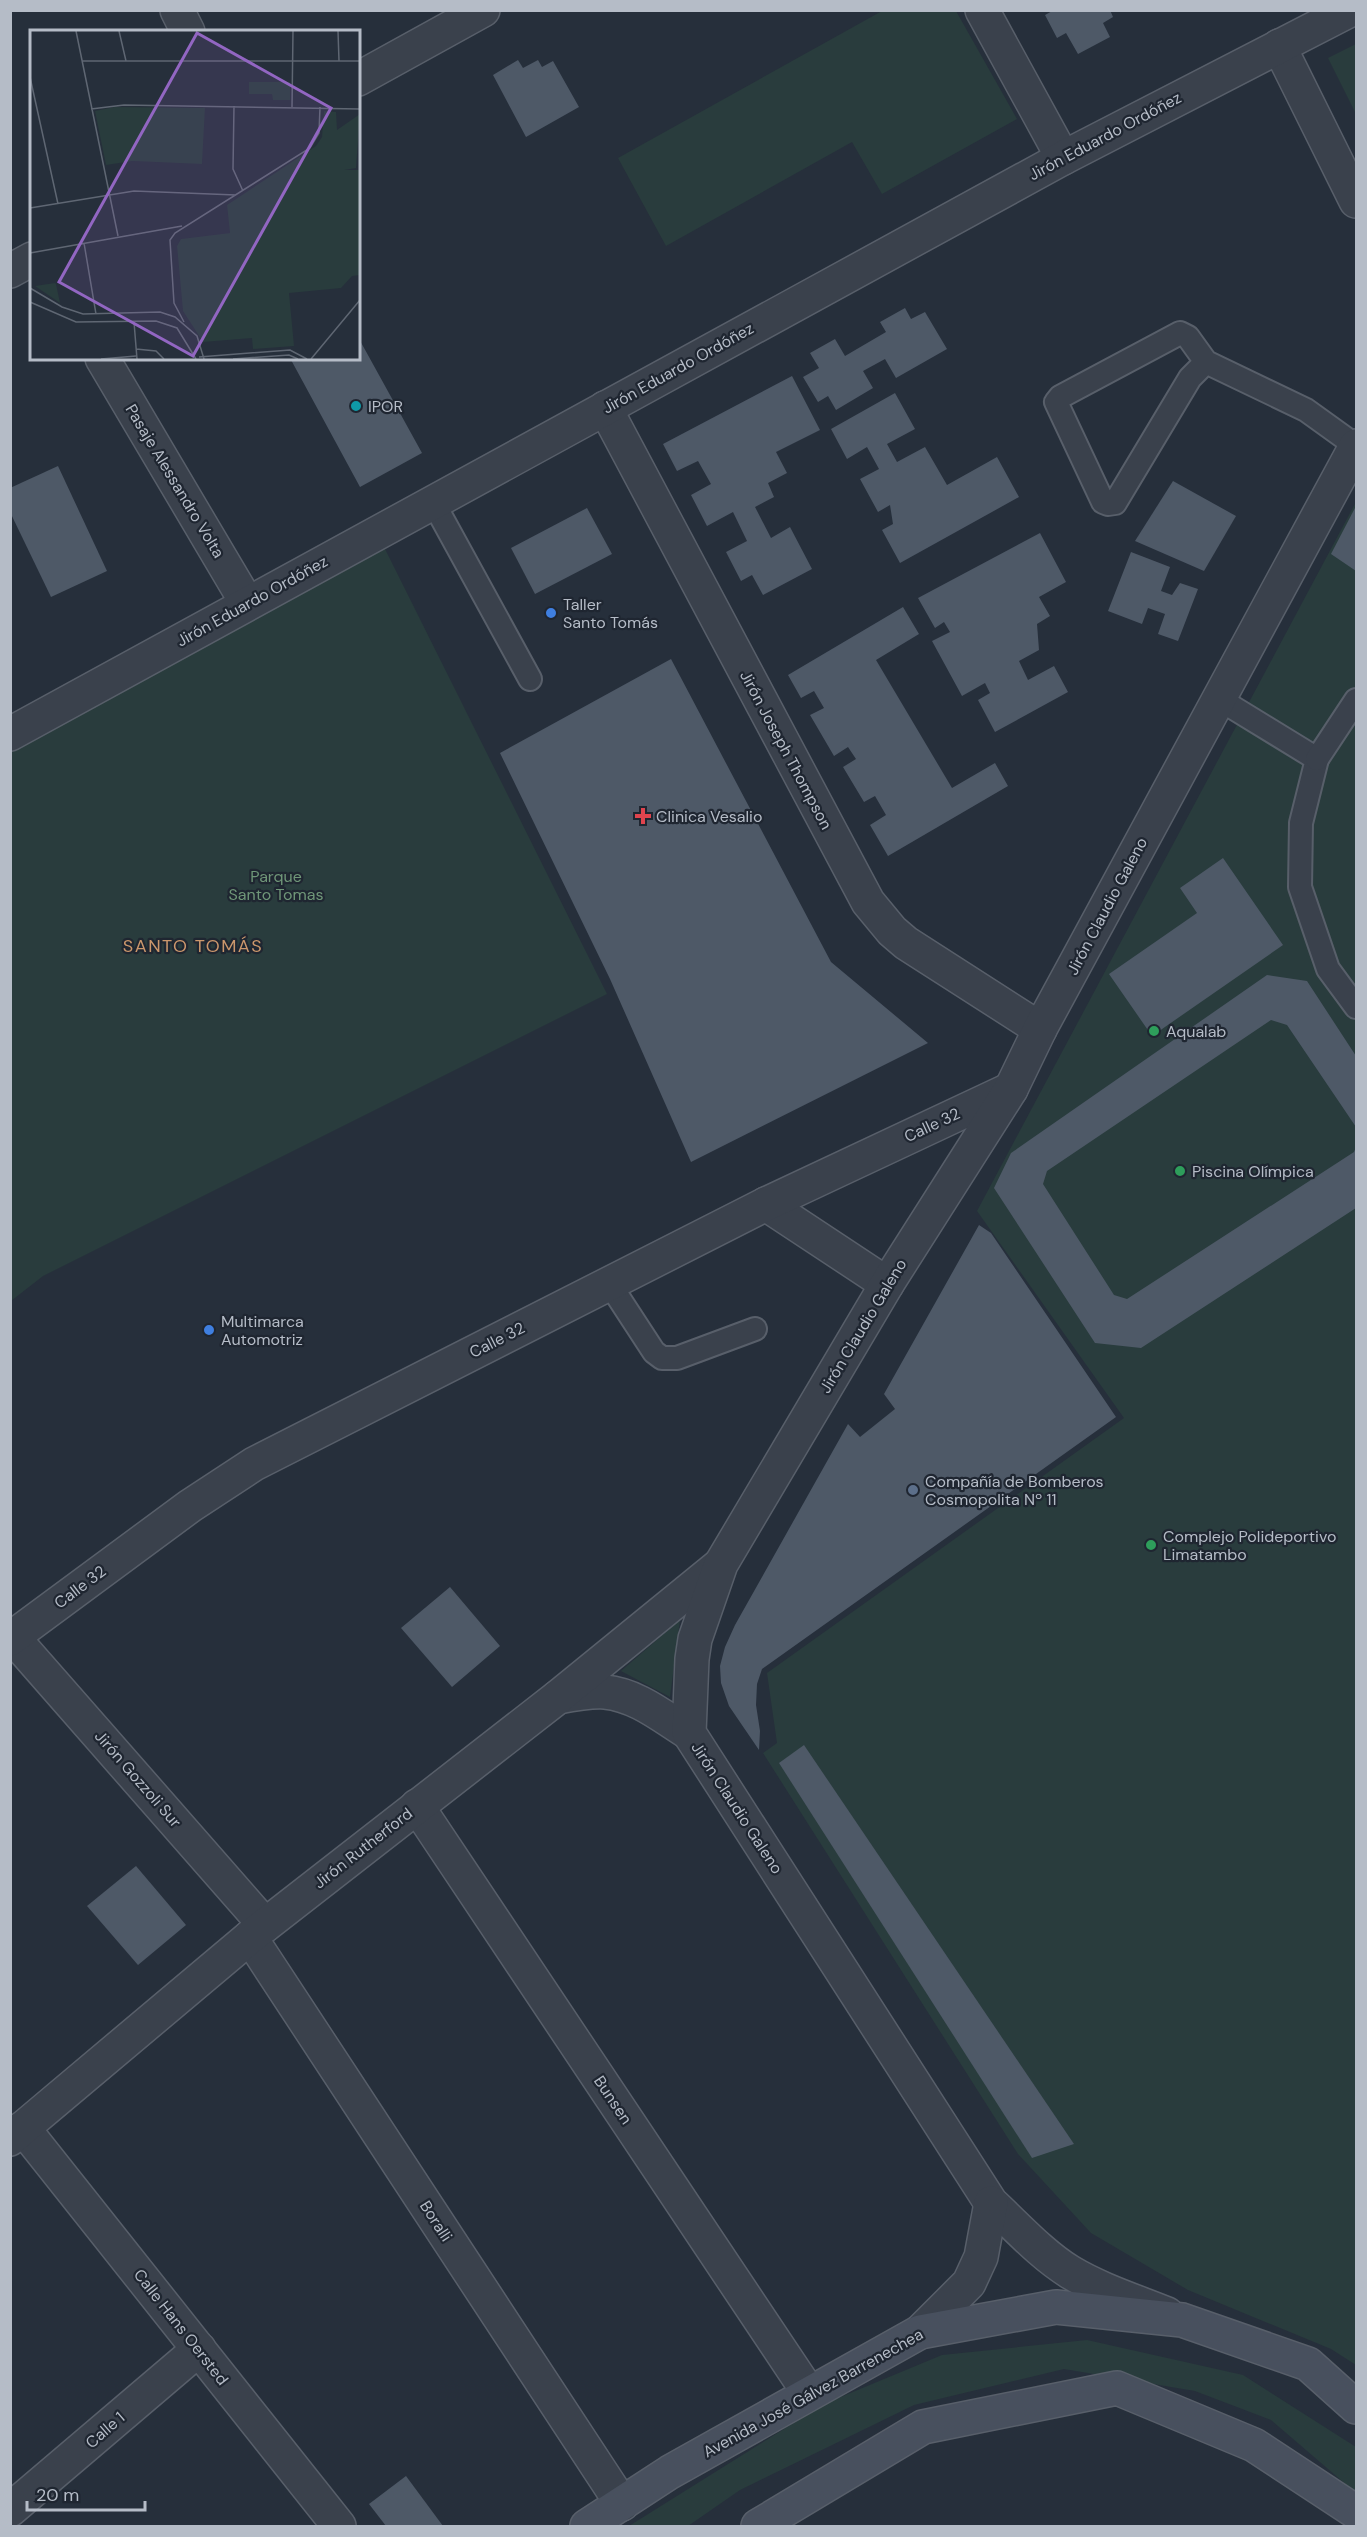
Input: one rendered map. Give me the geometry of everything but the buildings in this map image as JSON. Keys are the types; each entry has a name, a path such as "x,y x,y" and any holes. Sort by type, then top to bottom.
{"main road":[{"name":"Avenida José Gálvez Barrenechea","path":"587,2526 670,2472 920,2332 1056,2307 1182,2320 1308,2364 1356,2407"},
{"path":"758,2526 923,2427 1116,2388 1254,2445 1356,2512"}],"street":[{"path":"177,10 187,30"},
{"path":"360,78 483,10"},
{"path":"982,10 1063,158"},
{"name":"Jirón Eduardo Ordóñez","path":"10,734 1063,158 1350,10"},
{"path":"1279,46 1356,201"},
{"path":"10,271 30,260"},
{"name":"Pasaje Alessandro Volta","path":"103,360 247,603"},
{"name":"Jirón Joseph Thompson","path":"605,408 868,902 892,931 906,943 1041,1029"},
{"name":"Jirón Claudio Galeno","path":"1182,2320 1097,2286 1070,2272 1048,2256 991,2203 689,1733 692,1659 695,1639 721,1564 887,1284 1011,1089 1041,1029 1356,446"},
{"name":"Calle 32","path":"11,1637 190,1506 254,1464 766,1204 1011,1089"},
{"path":"766,1204 887,1284"},
{"name":"Jirón Rutherford","path":"17,2134 258,1931 558,1696 721,1564"},
{"name":"Jirón Gozzoli Sur","path":"11,1637 258,1931"},
{"path":"558,1696 594,1692 620,1695 646,1706 689,1733"},
{"name":"Bunsen","path":"417,1806 809,2393"},
{"name":"Boralli","path":"258,1931 622,2504"},
{"name":"Calle Hans Oersted","path":"17,2134 199,2349 339,2526"},
{"path":"920,2332 969,2283 981,2258 991,2203"},
{"name":"Calle 1","path":"10,2510 199,2349"}],"lane":[{"path":"1206,363 1190,378 1115,502 1108,504 1103,502 1056,406 1057,400 1180,333 1188,337 1206,363 1306,410 1356,446"},
{"path":"433,501 530,679"},
{"path":"1219,699 1317,759"},
{"path":"1356,700 1317,759 1301,823 1300,887 1328,969 1356,1007"},
{"path":"609,1284 654,1352 667,1360 755,1329"}],"green space":[{"path":"882,11 956,11 1017,119 882,194 852,142 666,246 618,158"},
{"path":"1356,44 1356,114 1328,58"},
{"name":"Complejo Polideportivo Limatambo","path":"1356,502 1356,2365 1331,2349 1188,2290 1091,2233 1018,2154 763,1753 777,1743 767,1673 1124,1418 977,1211"},
{"name":"Parque Santo Tomas","path":"384,547 607,994 43,1276 11,1301 11,749"},
{"path":"680,1620 670,1697 621,1671"},
{"path":"1087,2340 1243,2375 1356,2447 1356,2493 1271,2420 1195,2391 1064,2369 914,2405 740,2490 688,2526 629,2526 824,2404 942,2355"}],"place":[{"name":"IPOR","path":"356,406"},
{"name":"Taller Santo Tomás","path":"551,613"},
{"name":"Clinica Vesalio","path":"643,816"},
{"name":"Aqualab","path":"1154,1031"},
{"name":"Piscina Olímpica","path":"1180,1171"},
{"name":"Multimarca Automotriz","path":"209,1330"},
{"name":"Compañía de Bomberos Cosmopolita Nº 11","path":"913,1490"},
{"name":"Complejo Polideportivo Limatambo","path":"1151,1545"}],"district":[{"name":"SANTO TOMÁS","path":"193,946"}]}
